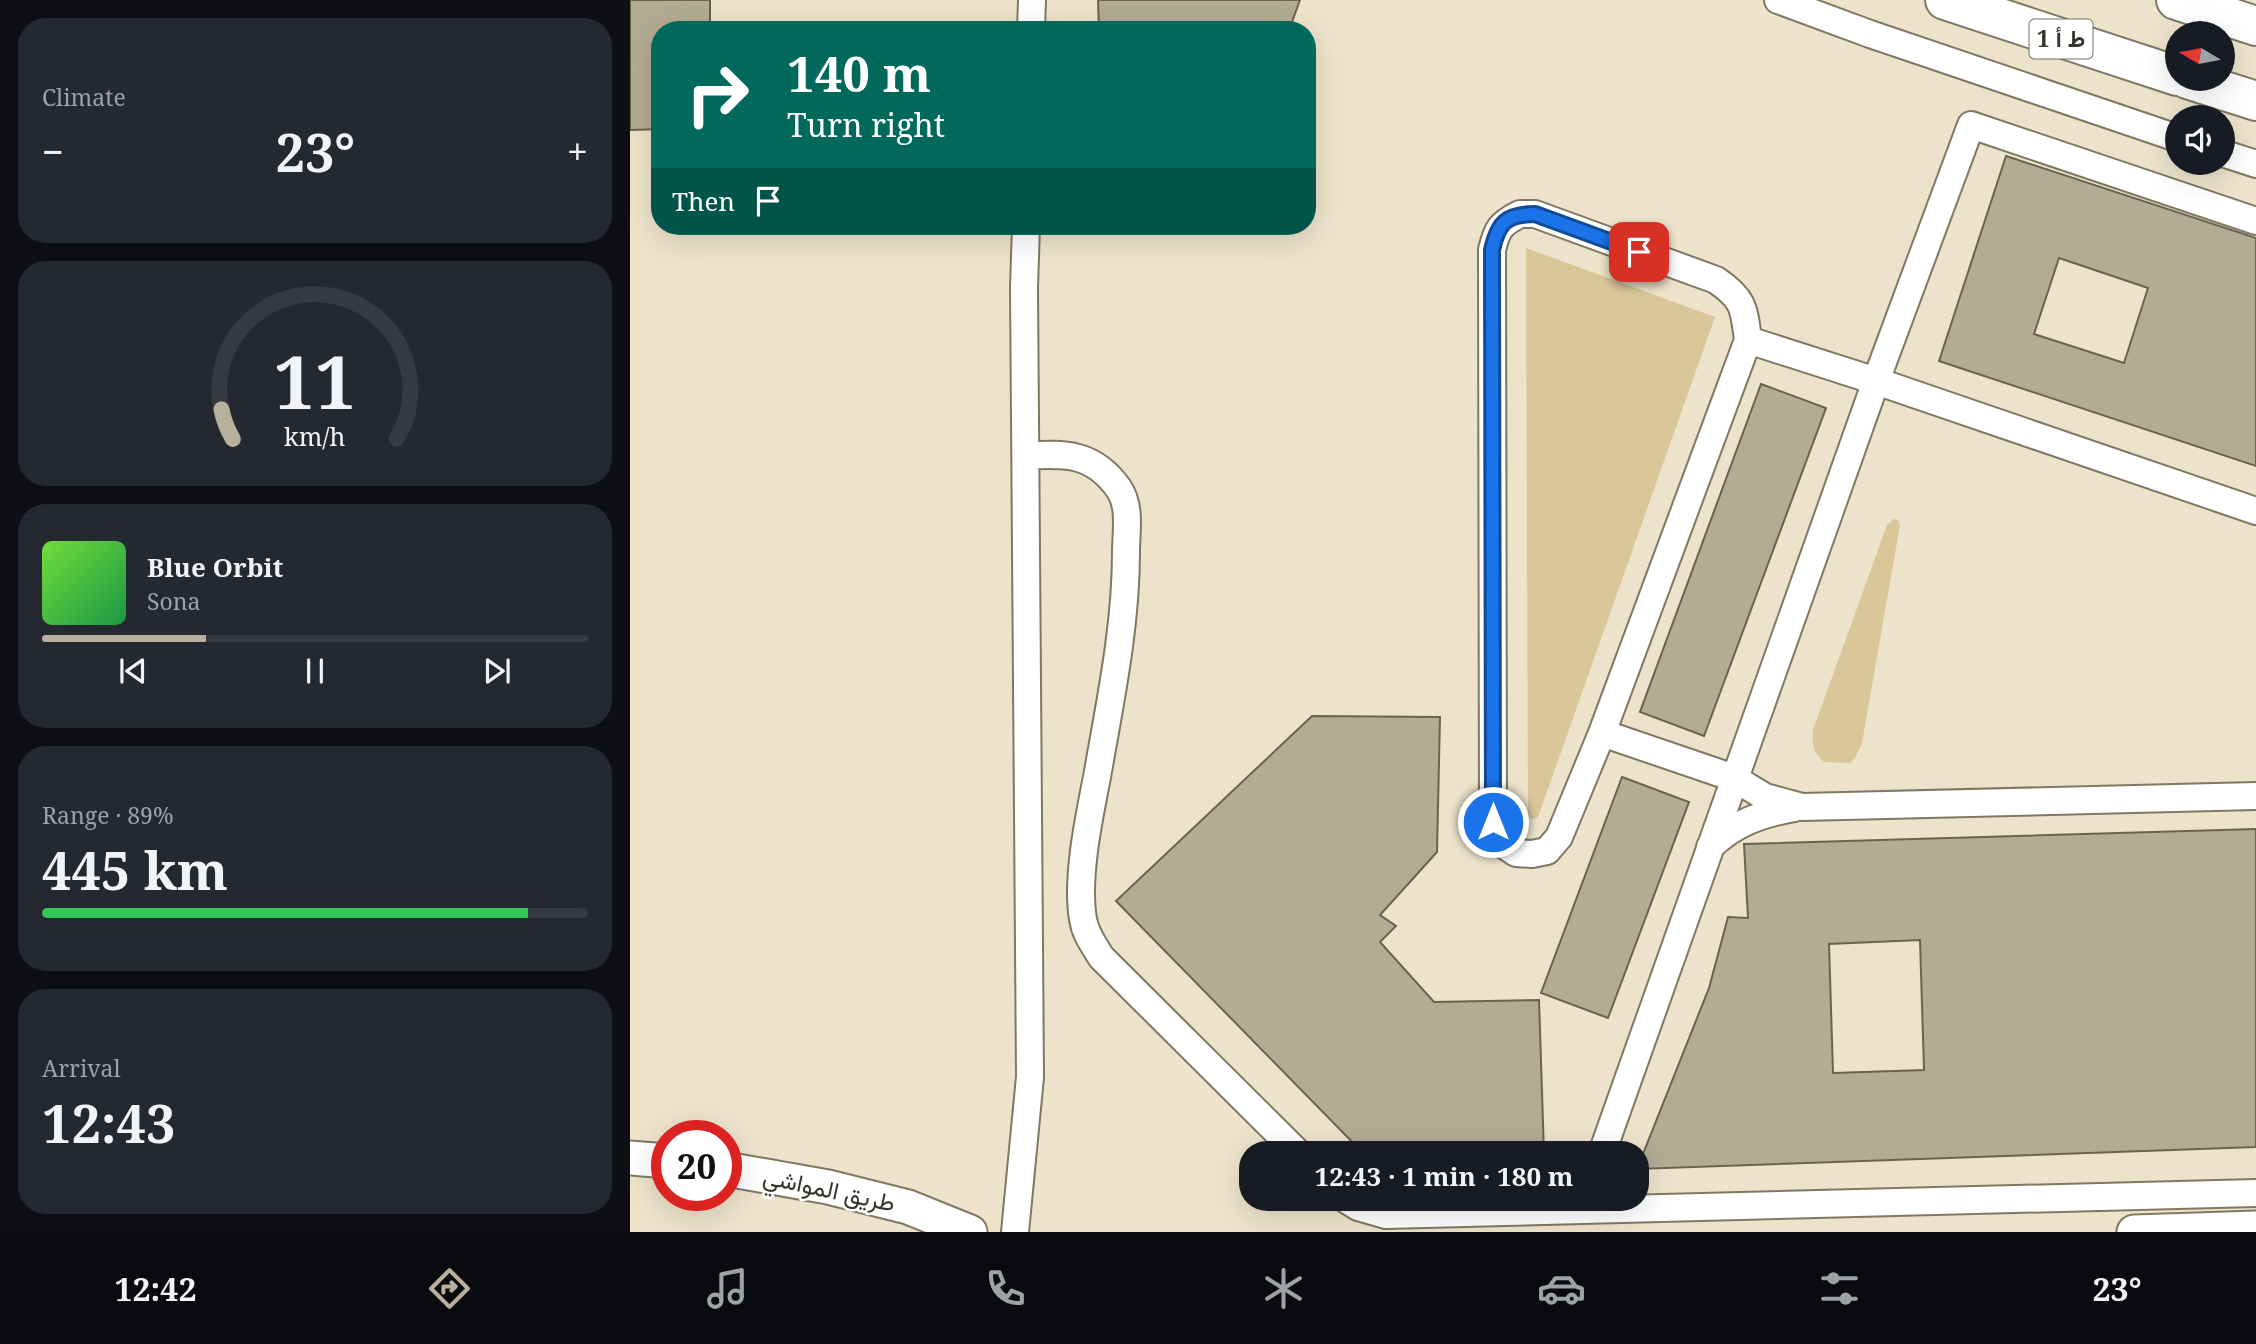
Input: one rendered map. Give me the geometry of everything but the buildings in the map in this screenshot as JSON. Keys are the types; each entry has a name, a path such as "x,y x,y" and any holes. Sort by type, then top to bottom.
{"highway":[{"name":"ط أ 1","path":"1945,0 2165,72"},
{"path":"2176,0 2256,26"},
{"path":"2225,91 2256,101"}],"main road":[{"path":"630,1158 651,1160"},
{"name":"طريق المواشي","path":"742,1172 828,1187 908,1207 970,1232"},
{"path":"2134,1232 2256,1228"}],"street":[{"path":"1031,21 1032,0"},
{"path":"1778,0 2165,134"},
{"path":"1606,1141 1876,381 1970,125 2256,221"},
{"path":"2235,157 2256,164"},
{"path":"1520,214 1535,214 1716,280 1734,292 1744,307 1748,340 1602,733 1559,837 1547,851 1516,853 1501,843 1493,822 1492,250 1496,232 1506,221 1520,214"},
{"path":"1015,1232 1030,1077 1026,235"},
{"path":"1748,340 2256,511"},
{"path":"1026,456 1076,456 1094,465 1121,491 1126,510 1126,588 1119,657 1086,836 1082,900 1087,935 1101,957 1286,1141"},
{"path":"1602,733 1734,778 1765,797 1802,807"},
{"path":"1709,848 1724,832 1745,821 1764,814 1802,807 2256,796"},
{"path":"1649,1204 2256,1193"},
{"path":"1372,1211 1386,1215 1465,1211"}],"shaded area":[{"path":"1526,248 1715,317 1538,817 1533,820 1528,816"},
{"path":"1894,519 1898,520 1900,525 1862,743 1850,763 1824,762 1814,748 1813,730 1887,525"}],"route":[{"path":"1493,822 1492,250 1496,232 1506,221 1520,214 1535,214 1639,252"}]}
